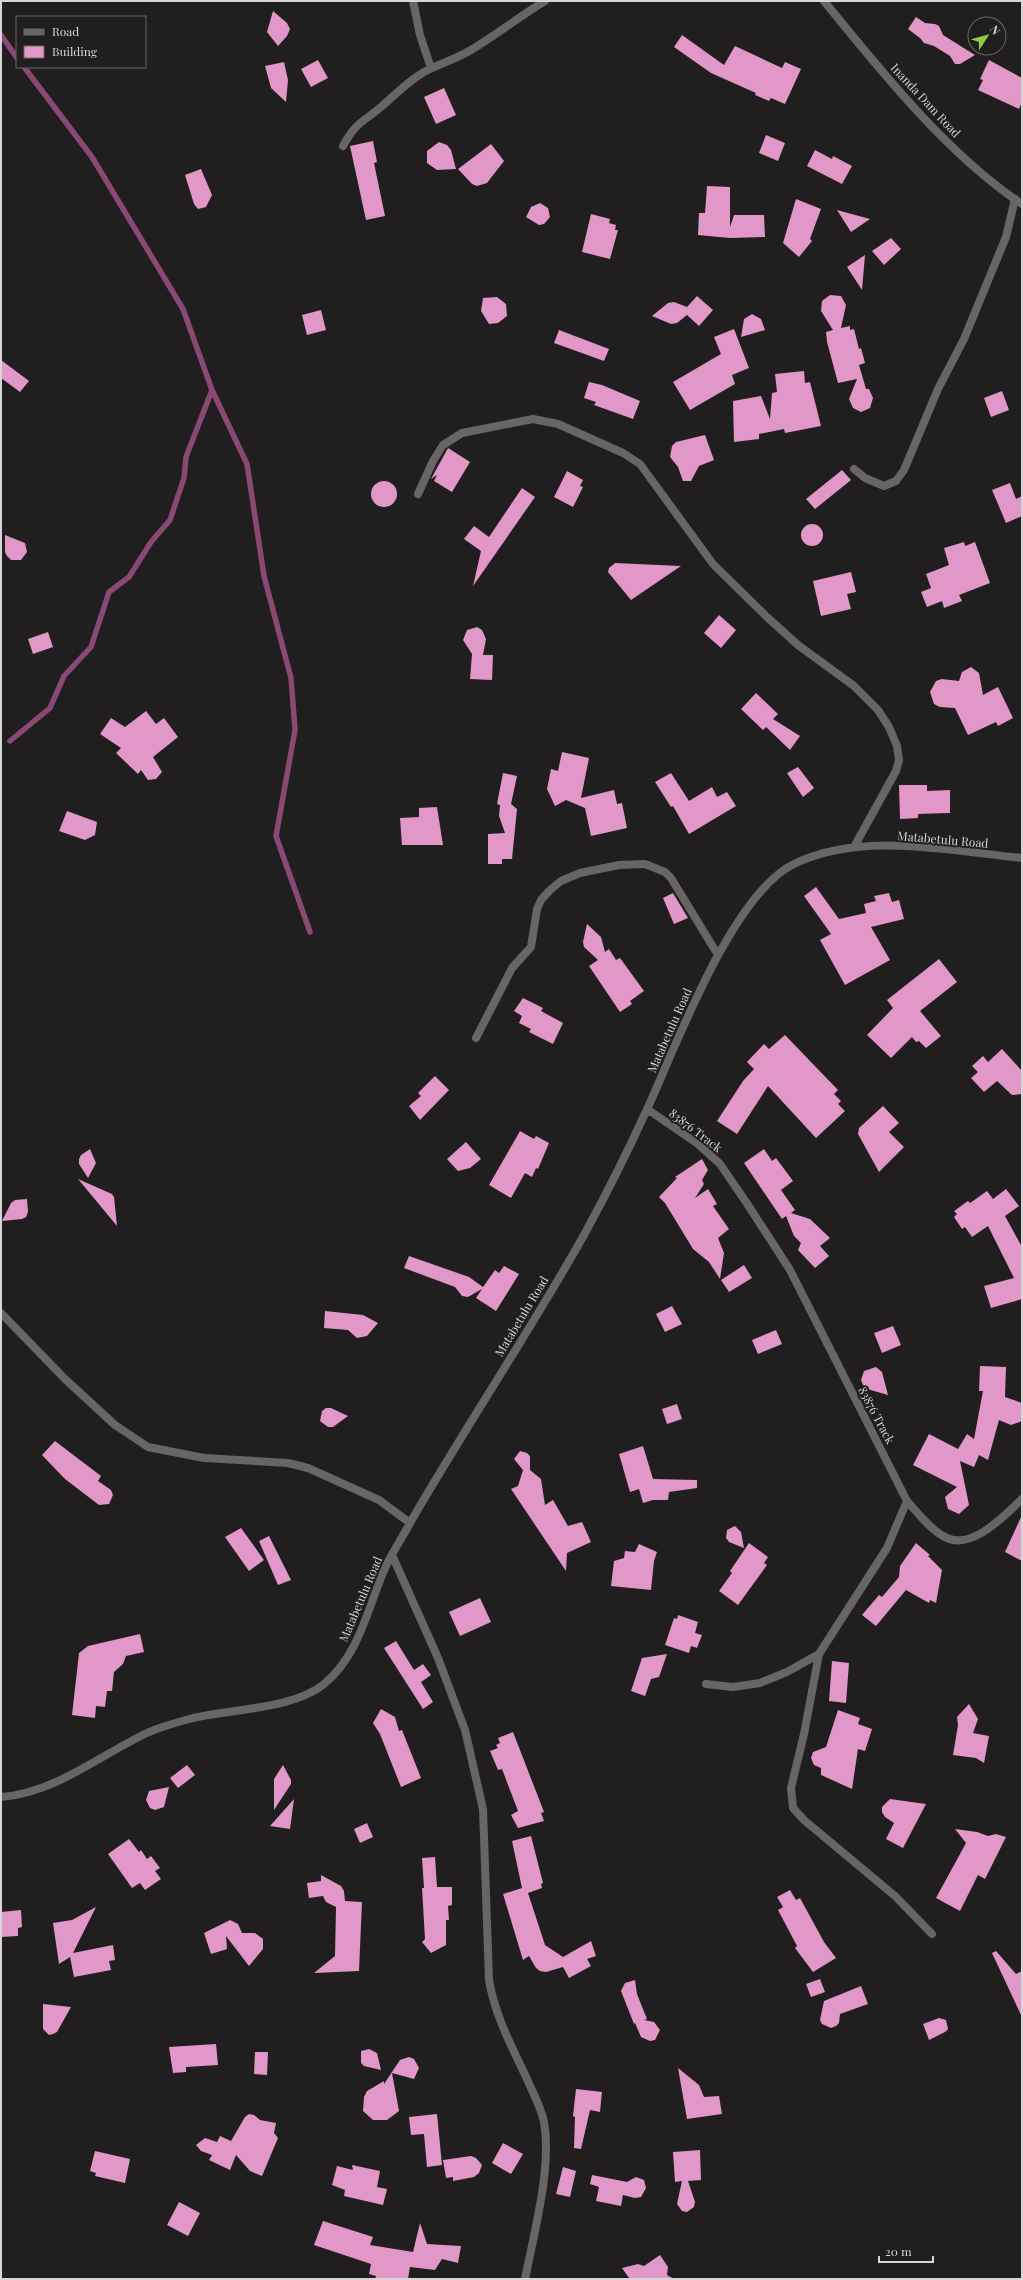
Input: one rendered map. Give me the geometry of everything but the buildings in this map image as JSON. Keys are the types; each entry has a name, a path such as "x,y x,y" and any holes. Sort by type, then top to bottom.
{"street":[{"path":"413,1 420,35 431,68"},
{"path":"343,146 351,131 360,121 380,108 402,87 431,68 464,54 545,1"},
{"name":"Inanda Dam Road","path":"824,1 867,55 946,140 999,188 1022,204"},
{"path":"854,469 865,478 884,486 896,480 904,470 938,389 964,339 1006,237 1015,199"},
{"path":"418,494 433,461 443,444 462,433 533,419 558,424 623,453 640,464 713,564 798,645 854,686 878,710 889,727 897,746 899,760 896,771 854,847"},
{"name":"Matabetulu Road","path":"1,1797 47,1786 78,1772 148,1733 193,1718 304,1697 323,1685 350,1654 392,1555 584,1234 647,1109 718,955 745,909 773,879 793,864 822,853 854,847 917,847 1022,858"},
{"path":"476,1038 512,968 531,947 541,900 562,881 580,874 619,865 645,864 665,872 672,878 718,955"},
{"name":"83876 Track","path":"647,1109 698,1144 720,1164 748,1205 790,1270 907,1501 932,1529 944,1537 953,1540 977,1536 989,1529 1022,1499"},
{"path":"1,1313 65,1379 115,1425 148,1447 204,1458 288,1463 308,1468 379,1500 410,1523"},
{"path":"907,1501 887,1548 819,1654 804,1734 791,1788 793,1808 804,1820 895,1896 932,1934"},
{"path":"392,1555 438,1658 465,1730 483,1808 489,1980 492,2002 544,2121 546,2145 544,2172 525,2279"},
{"path":"706,1684 739,1687 760,1683 787,1672 819,1654"}],"waterway":[{"path":"1,35 16,57"},
{"path":"25,68 92,157 183,309 212,390 247,464 264,576 291,678 295,730 276,836 310,932"},
{"path":"10,741 50,708 64,676 91,647 109,592 129,577 151,542 170,520 184,478 186,457 212,390"}]}
